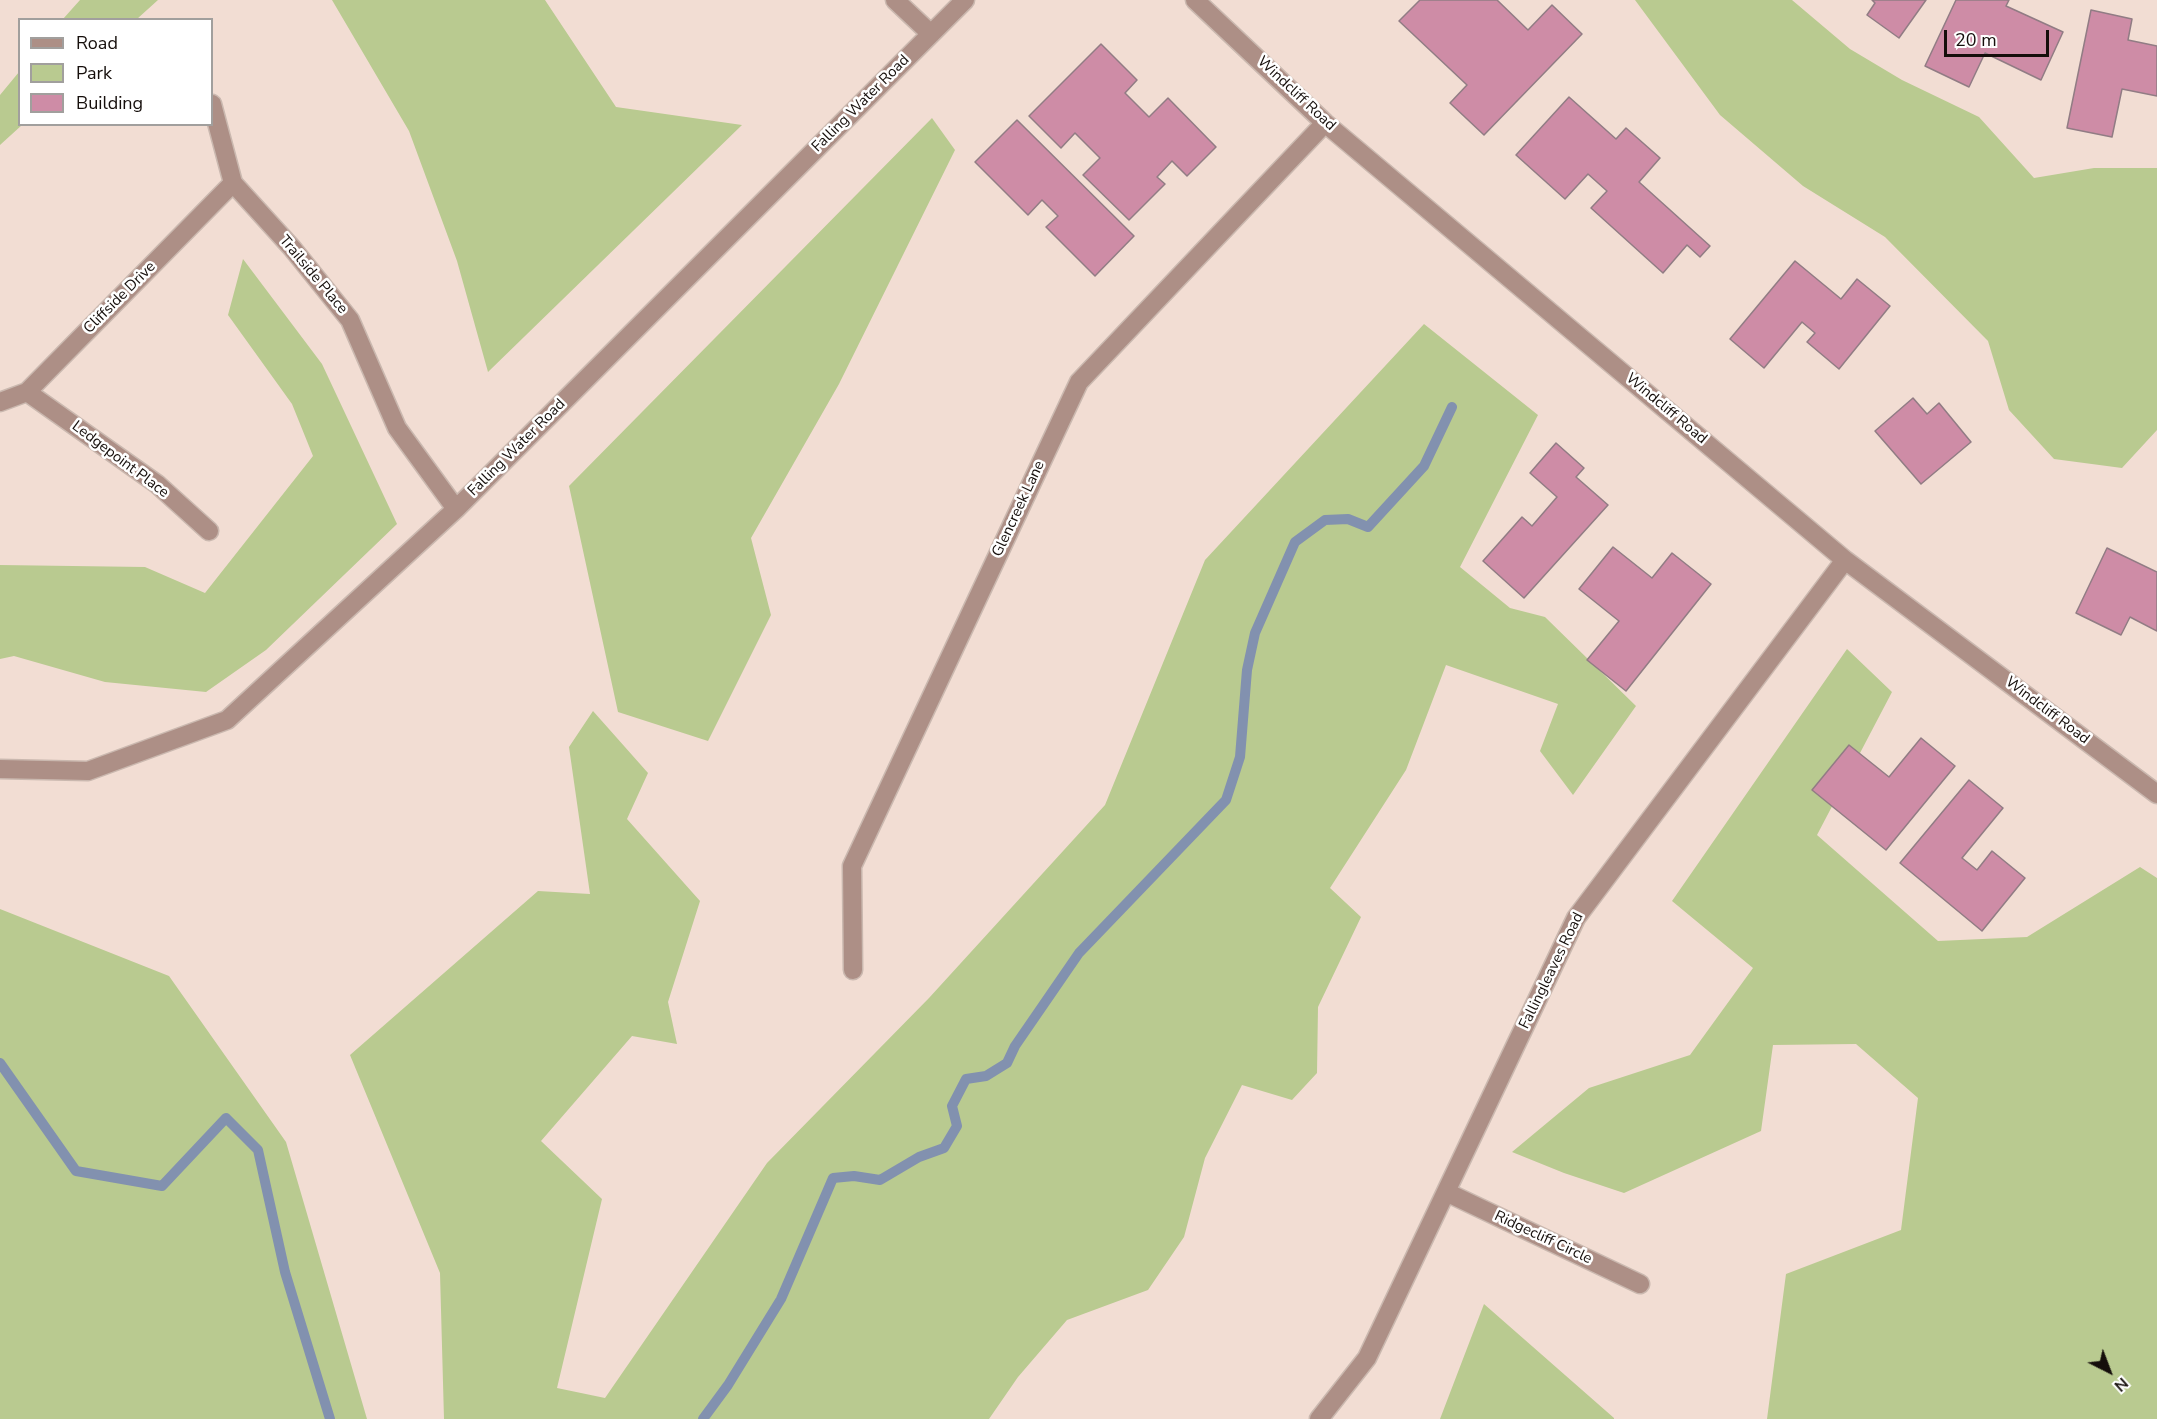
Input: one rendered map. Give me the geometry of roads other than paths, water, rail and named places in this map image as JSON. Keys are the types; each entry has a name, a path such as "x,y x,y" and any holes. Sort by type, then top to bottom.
{"street":[{"path":"895,0 931,34"},
{"name":"Falling Water Road","path":"0,769 88,771 227,720 456,509 964,0"},
{"name":"Windcliff Road","path":"1195,0 1325,123 1845,560 2157,794"},
{"name":"Trailside Place","path":"213,108 233,183 292,248 350,320 397,428 456,509"},
{"name":"Glencreek Lane","path":"853,970 852,867 1079,382 1325,123"},
{"name":"Cliffside Drive","path":"0,402 27,392 233,183"},
{"name":"Ledgepoint Place","path":"27,392 157,484 208,531"},
{"name":"Fallingleaves Road","path":"1319,1419 1367,1358 1576,918 1845,560"},
{"name":"Ridgecliff Circle","path":"1446,1192 1640,1284"}],"waterway":[{"path":"703,1419 728,1385 781,1299 833,1178 854,1176 880,1180 919,1157 944,1148 957,1126 952,1106 966,1079 986,1076 1007,1063 1015,1046 1079,953 1226,800 1240,757 1247,670 1255,633 1295,542 1325,520 1348,519 1368,527 1424,466 1452,407"},
{"path":"0,1063 76,1171 162,1186 226,1118 258,1150 285,1272 330,1419"}]}
